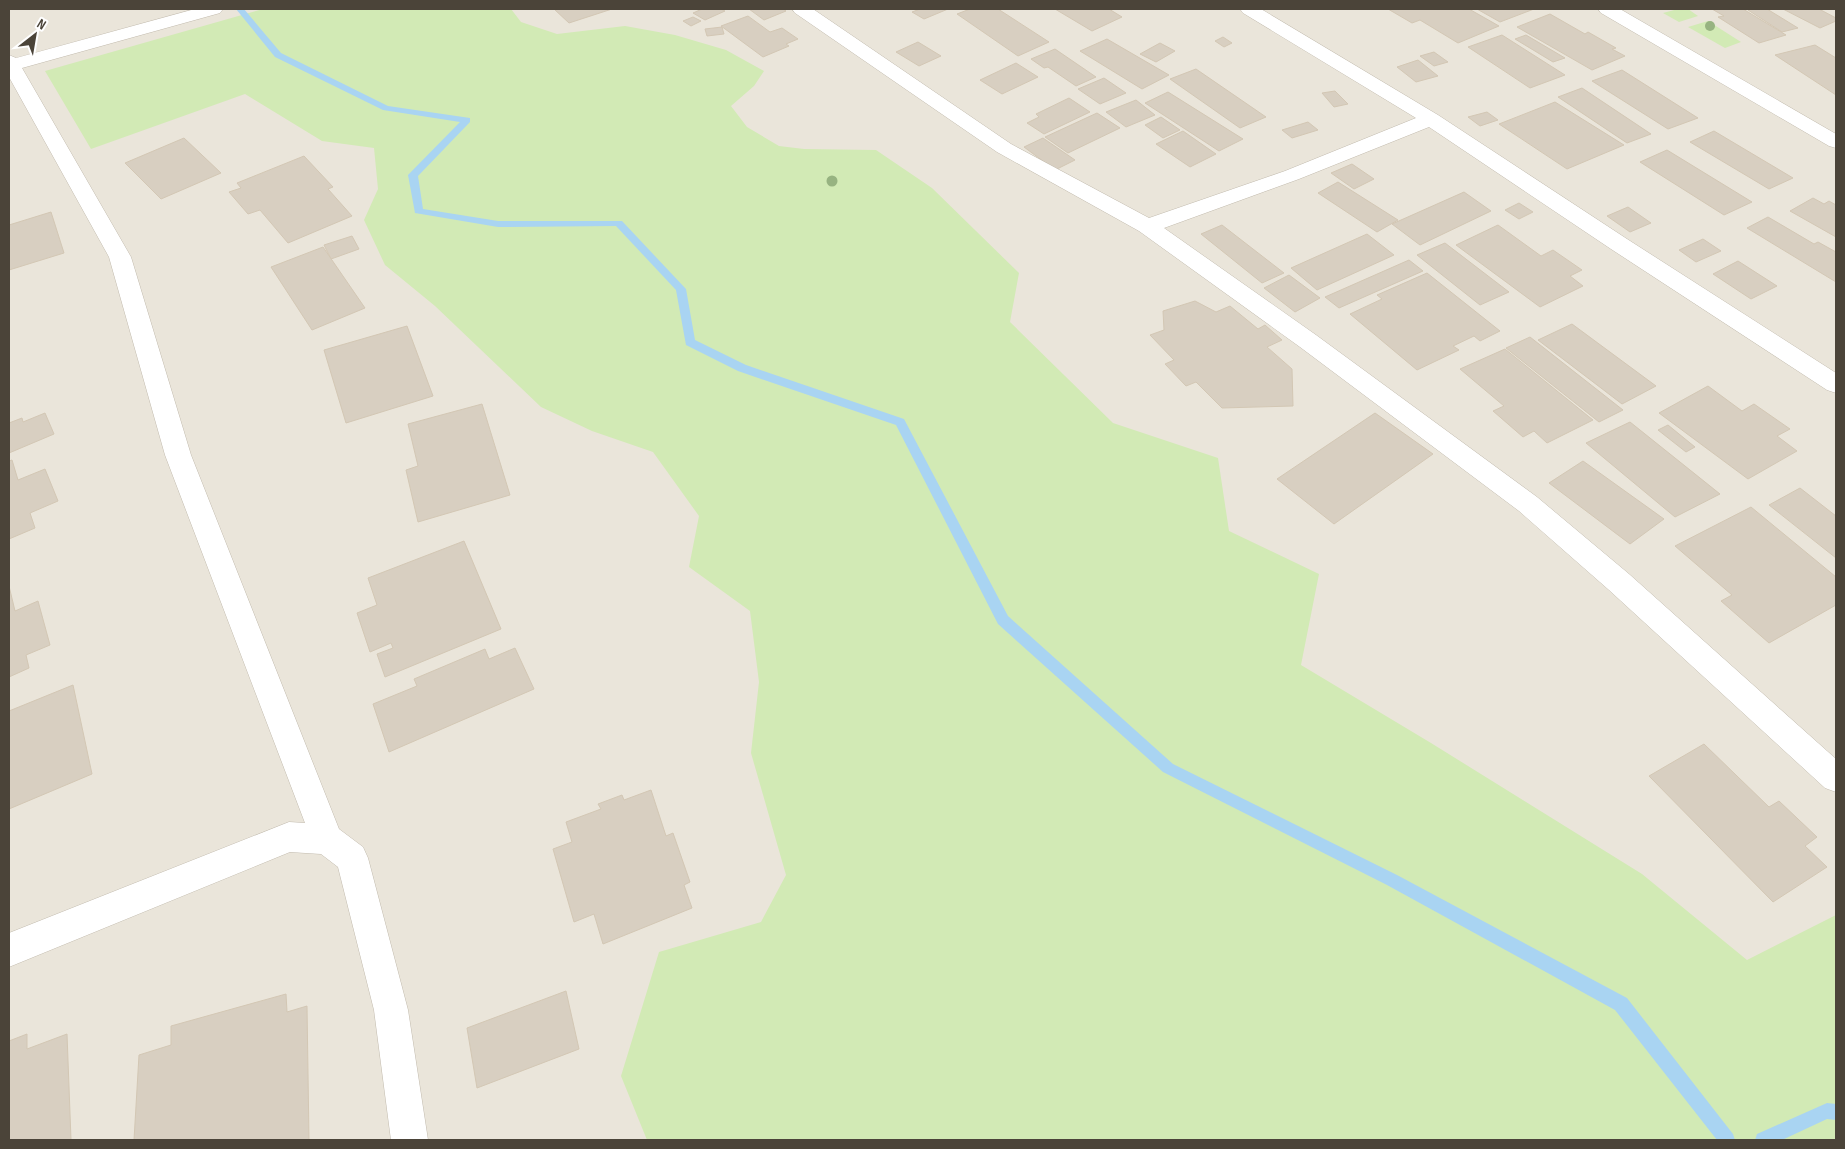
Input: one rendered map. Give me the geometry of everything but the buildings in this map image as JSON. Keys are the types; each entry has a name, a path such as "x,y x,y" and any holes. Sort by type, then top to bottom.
{"street":[{"path":"214,9 10,63 120,257 178,455 327,839 352,858 391,1010 410,1140"},
{"path":"801,9 1004,148 1147,226 1308,341 1528,504 1619,582 1836,778"},
{"path":"1249,9 1431,119 1618,244 1836,384"},
{"path":"1607,9 1836,142"},
{"path":"1147,226 1292,175 1431,119"},
{"path":"9,950 289,837 327,839"}],"shaded area":[{"path":"9,9 1836,9 1836,1140 9,1140"}],"green space":[{"path":"263,9 511,9 521,22 557,34 625,26 675,35 726,50 764,71 754,86 731,106 747,127 779,146 804,149 876,150 932,188 1019,273 1010,322 1113,423 1218,458 1229,531 1319,574 1301,665 1642,874 1747,960 1836,915 1836,1140 647,1140 621,1076 659,952 761,922 786,875 751,753 759,682 750,611 689,567 699,516 653,452 592,431 541,407 435,306 385,265 364,220 378,189 374,148 322,141 245,94 91,149 45,71"},
{"path":"1678,9 1688,9 1698,16 1679,22 1663,13"},
{"path":"1708,21 1741,42 1725,48 1688,27"}],"waterway":[{"path":"240,9 278,55 386,108 467,120 413,175 418,211 498,224 619,223 681,289 690,342 742,368 900,422 1003,620 1168,768 1392,880 1621,1004 1727,1140"},
{"path":"1763,1140 1827,1111 1836,1112"}]}
